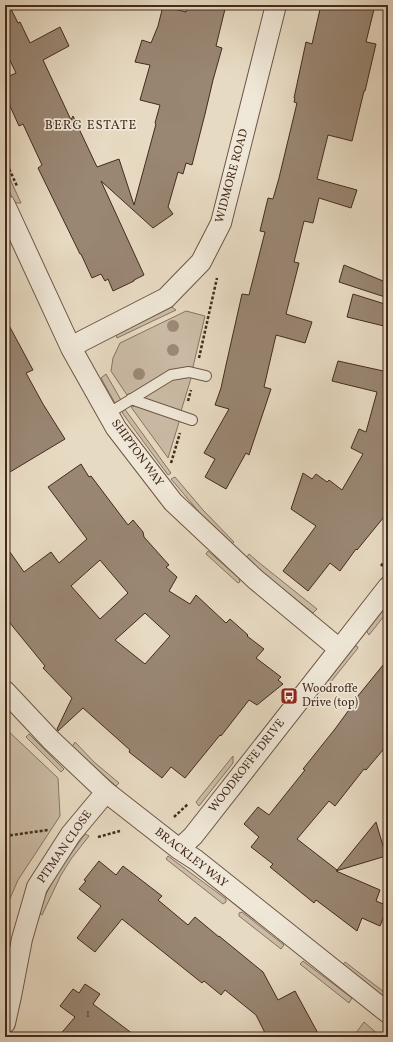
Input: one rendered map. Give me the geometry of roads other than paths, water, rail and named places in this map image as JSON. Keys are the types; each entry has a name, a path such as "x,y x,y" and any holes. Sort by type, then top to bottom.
{"street":[{"name":"WIDMORE ROAD","path":"71,348 166,298 201,262 221,223 276,5"},
{"name":"SHIPTON WAY","path":"5,205 71,348 109,413 116,428 173,502 255,579 338,650"},
{"name":"WOODROFFE DRIVE","path":"179,849 193,836 388,587"},
{"name":"BRACKLEY WAY","path":"5,691 51,740 106,792 179,849 196,860 388,1013"},
{"name":"PITMAN CLOSE","path":"5,1022 8,996 37,887 71,834 106,792"}],"lane":[{"path":"109,413 171,375 189,372 206,376"},
{"path":"131,399 192,420"}],"place":[{"name":"Woodroffe Drive (top)","path":"289,696"}],"district":[{"name":"BERG ESTATE","path":"91,126"}]}
